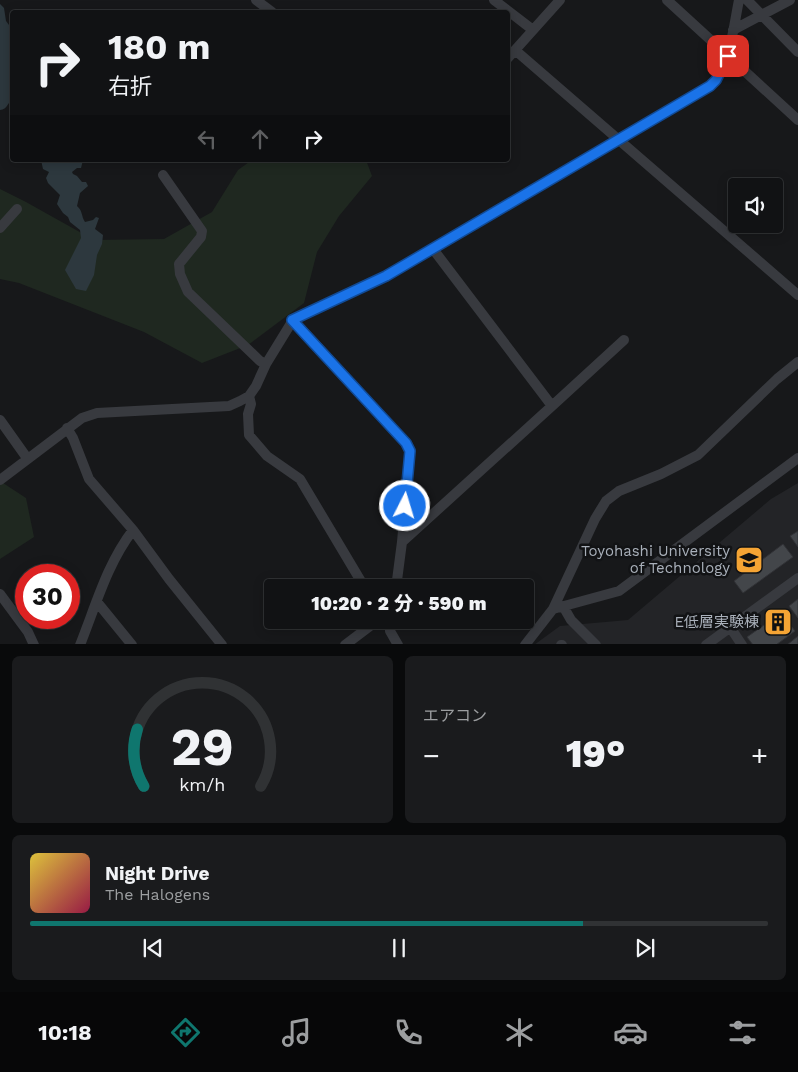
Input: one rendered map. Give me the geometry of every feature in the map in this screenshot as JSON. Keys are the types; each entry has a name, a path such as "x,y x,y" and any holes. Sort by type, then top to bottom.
{"street":[{"path":"494,0 507,10"},
{"path":"560,0 511,54 619,140 798,295"},
{"path":"667,0 798,120"},
{"path":"0,480 67,428 82,418 97,412 229,406 249,396 292,320 386,276 710,86 716,80 728,56 739,0"},
{"path":"747,0 798,52"},
{"path":"733,30 790,0"},
{"path":"260,1 270,10"},
{"path":"510,12 533,30"},
{"path":"163,175 202,231 201,237 180,264 180,274 188,292 260,362 266,364"},
{"path":"0,228 17,209"},
{"path":"434,249 552,406"},
{"path":"292,320 406,443 410,451 397,579"},
{"path":"402,542 624,340"},
{"path":"525,644 558,607 594,519 606,501 619,491 661,474 698,455 798,362"},
{"path":"249,396 251,404 248,414 249,435 267,456 300,478 360,579"},
{"path":"1,424 28,458"},
{"path":"67,428 73,438 89,479 133,530 169,579 222,644"},
{"path":"558,607 620,590 798,458"},
{"path":"80,644 106,575 121,546 133,530"},
{"path":"706,644 798,578"},
{"path":"0,594 28,632 34,644"},
{"path":"97,602 132,644"},
{"path":"558,607 596,644"},
{"path":"730,627 742,644"},
{"path":"346,644 366,629"},
{"path":"390,631 398,644"}],"shaded area":[{"path":"0,4 4,8 6,21 10,26 10,101 5,108 0,110"},
{"path":"41,162 82,162 81,168 77,168 72,172 82,182 86,182 88,186 80,193 77,206 85,222 96,217 99,218 95,229 103,235 94,275 86,291 76,289 65,270 81,238 80,230 70,222 57,204 60,195 48,183 46,178 49,172 43,169"},
{"path":"249,162 367,162 372,176 339,216 317,252 304,303 248,345 202,363 144,332 19,283 0,279 0,189 94,240 164,239 212,212 238,170"},
{"path":"0,481 26,498 34,537 0,559"},
{"name":"Toyohashi University of Technology","path":"798,483 798,644 535,644 560,626 628,620 771,499"}],"building":[{"path":"798,531 798,547 790,536"},
{"path":"783,544 793,557 743,593 734,581"},
{"path":"798,599 798,618 789,606"},
{"name":"E低層実験棟","path":"781,613 795,631 777,644 752,644 747,637"},
{"path":"798,636 798,644 788,644"}],"place":[{"name":"Toyohashi University of Technology","path":"749,560"},
{"name":"E低層実験棟","path":"778,622"}],"route":[{"path":"405,506 410,451 406,443 292,320 386,276 710,86 716,80 728,56"}]}
